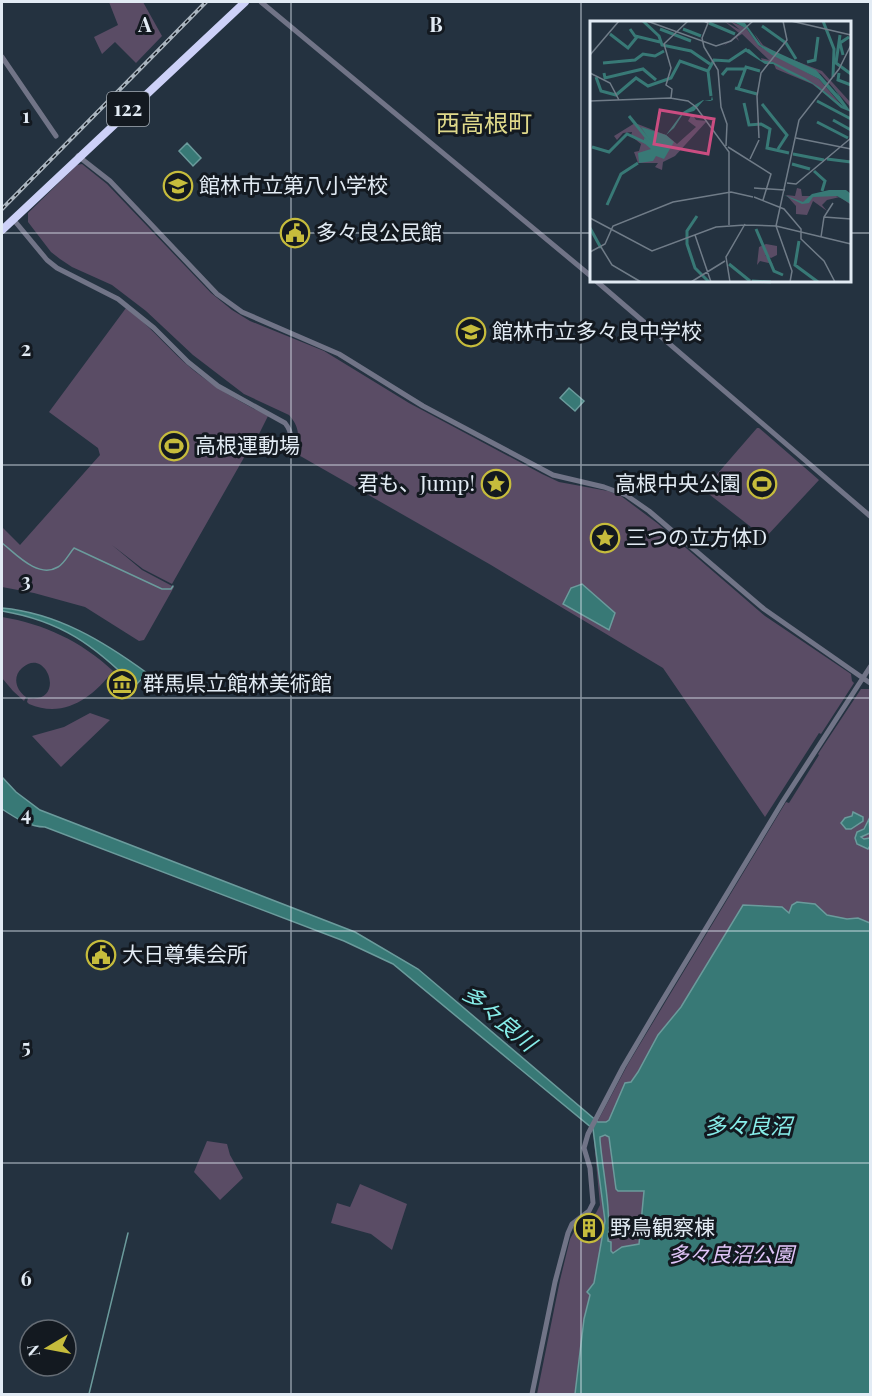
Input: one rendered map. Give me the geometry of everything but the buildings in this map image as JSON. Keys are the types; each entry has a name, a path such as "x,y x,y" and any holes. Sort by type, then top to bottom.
{"highway":[{"name":"122","path":"2,230 244,2"}],"street":[{"path":"261,2 590,276"},
{"path":"2,57 56,136"},
{"path":"78,156 110,181 217,294 242,312 339,354 413,400 553,475 604,487 626,495 649,511 764,609 870,683"},
{"path":"13,219 47,260 57,268 118,299 218,386 285,423 291,433 287,452"},
{"path":"598,282 870,516"},
{"path":"531,1395 564,1244 570,1228 591,1209 593,1203 590,1168 584,1148 588,1134 628,1058 768,825 870,667"}],"green space":[{"path":"109,2 143,2 162,36 136,63 115,42 102,54 94,37 118,25"},
{"path":"82,164 107,184 211,293 232,310 250,321 324,351 409,403 542,474 559,482 608,491 621,496 657,523 765,616 851,674 854,683 765,817 663,668 491,565 295,453 298,433 289,415 244,394 193,355 146,311 112,285 72,267 51,252 28,222 28,213 77,165"},
{"name":"高根運動場","path":"126,308 204,378 268,416 253,446 250,447 172,584 143,569 112,545 142,570 174,587 144,640 139,641 85,607 2,587 2,527 20,545 100,455 98,448 49,412"},
{"name":"高根中央公園","path":"757,428 819,480 765,538 705,491 705,488"},
{"path":"2,617 33,624 61,635 101,660 113,671 96,690 76,703 54,709 29,704 28,698 40,697 47,693 50,685 49,677 39,664 31,663 22,668 17,675 16,683 26,697 24,701 2,678"},
{"name":"多々良沼","path":"861,689 870,689 870,1394 537,1394 570,1239 576,1228 596,1213 600,1205 593,1130 628,1064 786,802 789,803"},
{"path":"90,713 110,720 61,767 32,736 64,727"},
{"path":"207,1141 227,1144 230,1155 243,1178 220,1200 194,1172"},
{"path":"360,1184 407,1204 392,1250 371,1234 331,1223 337,1203 350,1207"}],"water":[{"path":"187,143 201,158 193,166 179,151"},
{"path":"569,388 584,401 575,411 560,398"},
{"path":"582,584 615,613 609,630 563,604 571,588"},
{"path":"2,608 42,616 79,630 114,650 147,673 135,686 105,658 75,637 42,621 2,611"},
{"name":"多々良沼","path":"2,777 16,792 40,810 355,932 418,969 598,1122 609,1120 625,1083 631,1082 638,1072 658,1035 681,1007 743,905 782,907 789,913 792,905 797,902 815,904 827,915 847,919 858,918 870,923 870,1394 575,1394 584,1319 590,1295 587,1292 594,1283 605,1221 593,1129 393,964 344,941 45,827 28,823 2,809","holes":["605,1135 609,1137 616,1189 618,1191 644,1191 639,1244 622,1247 613,1253 611,1242 608,1241 608,1203 600,1140 600,1137"]},
{"path":"853,812 863,817 863,821 851,829 846,829 841,823 845,818 852,816"},
{"path":"869,819 870,833 861,837 870,838 868,849 857,844 855,838 857,832 864,829"}],"waterway":[{"path":"2,543 35,568 50,570 60,566 74,548 162,589 171,589 173,586"},
{"path":"89,1394 128,1233"}],"railway":[{"path":"2,209 206,2"}],"place":[{"name":"館林市立第八小学校","path":"178,186"},
{"name":"多々良公民館","path":"295,233"},
{"name":"館林市立多々良中学校","path":"471,332"},
{"name":"高根運動場","path":"174,446"},
{"name":"君も、Jump!","path":"496,484"},
{"name":"高根中央公園","path":"762,484"},
{"name":"三つの立方体D","path":"605,538"},
{"name":"群馬県立館林美術館","path":"122,684"},
{"name":"大日尊集会所","path":"101,955"},
{"name":"野鳥観察棟","path":"589,1228"}],"district":[{"name":"西高根町","path":"484,124"}],"water label":[{"name":"多々良川","path":"499,1018"}],"park label":[{"name":"多々良沼公園","path":"731,1255"}]}
